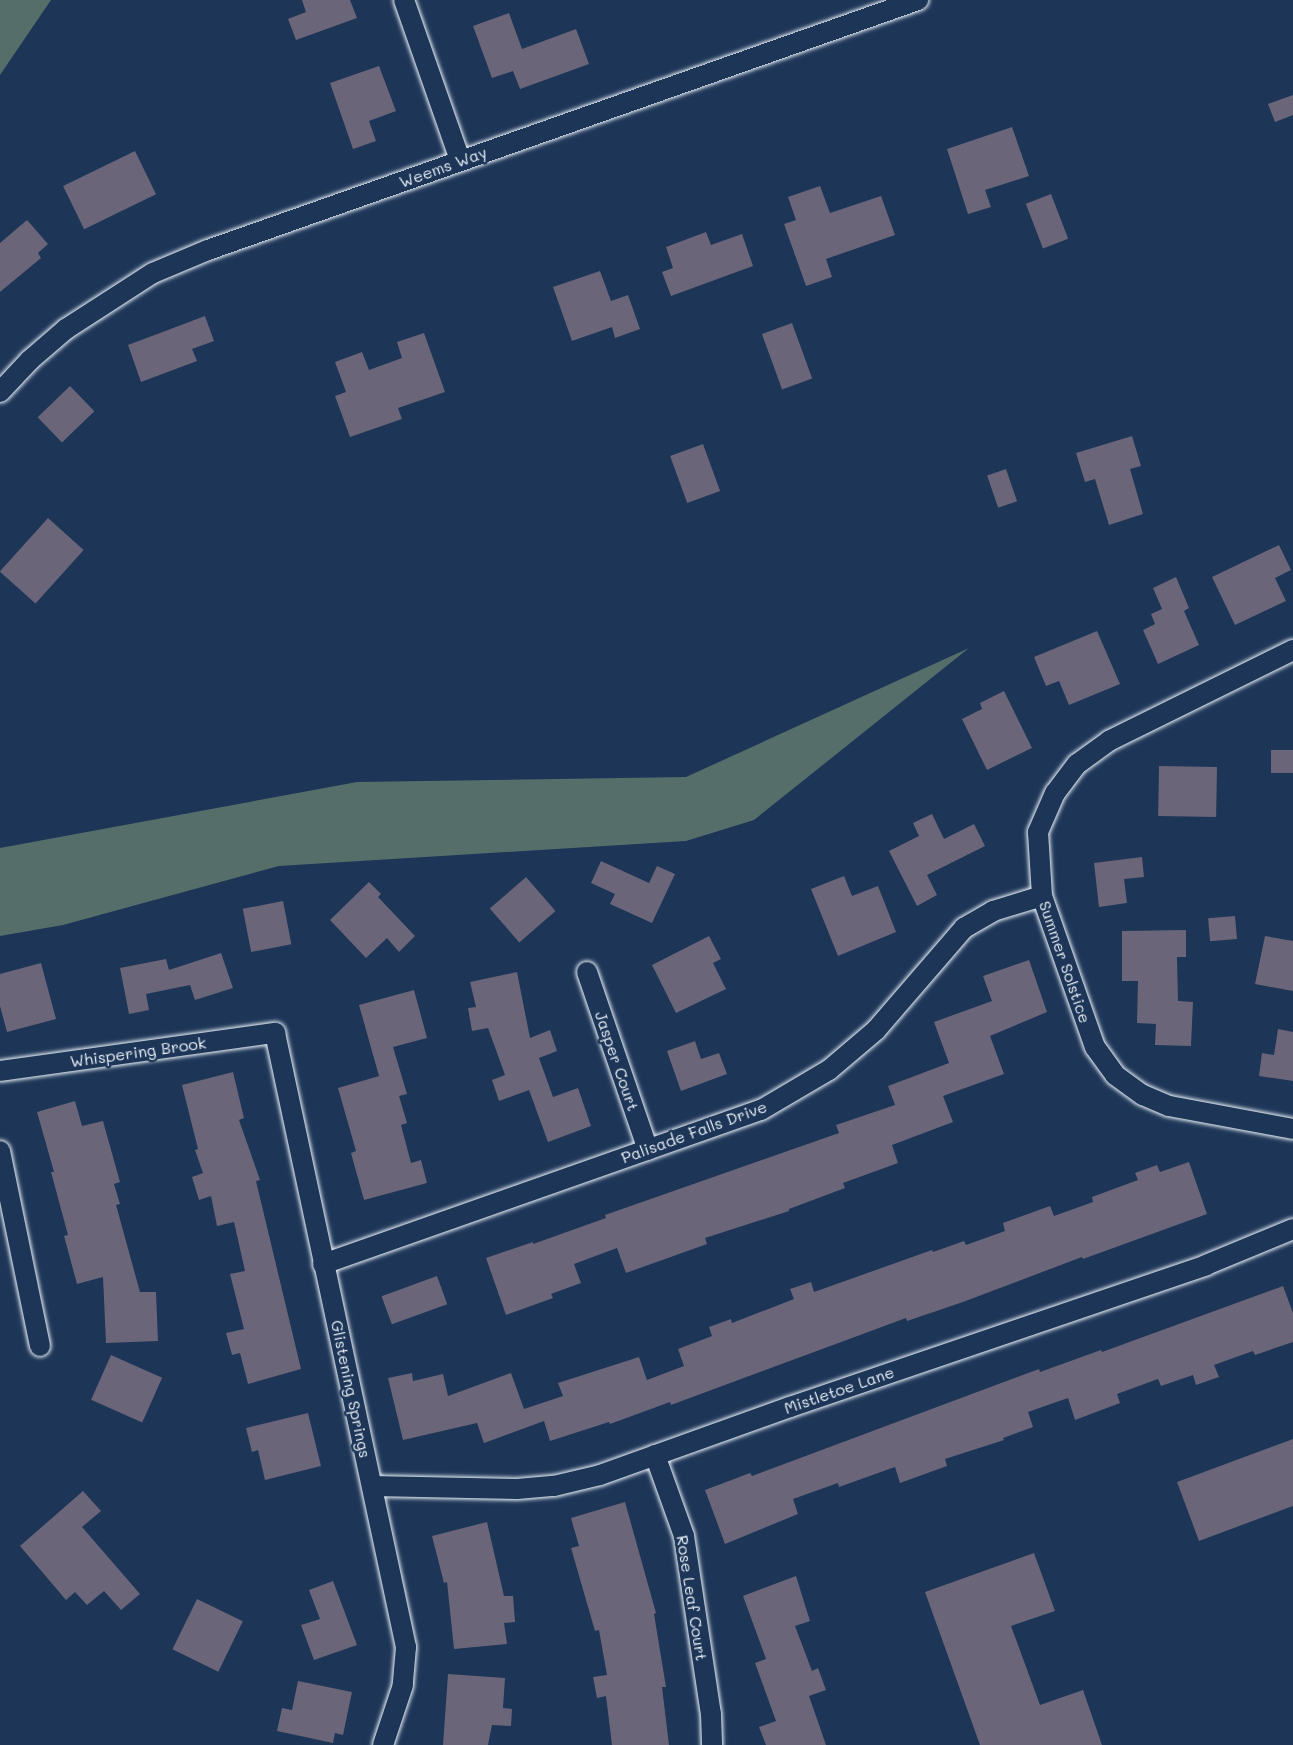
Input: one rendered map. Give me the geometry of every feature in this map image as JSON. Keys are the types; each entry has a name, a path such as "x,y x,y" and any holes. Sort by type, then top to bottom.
{"street":[{"path":"405,0 460,160"},
{"name":"Weems Way","path":"0,392 30,360 66,329 153,273 208,250 460,160 918,0"},
{"name":"Summer Solstice","path":"1293,650 1109,741 1077,764 1055,793 1038,832 1042,896 1095,1047 1115,1075 1143,1095 1169,1107 1293,1129"},
{"name":"Palisade Falls Drive","path":"323,1264 761,1110 829,1070 876,1030 964,928 993,911 1042,896"},
{"name":"Jasper Court","path":"587,972 648,1150"},
{"name":"Whispering Brook","path":"0,1071 275,1033"},
{"name":"Glistening Springs","path":"275,1033 406,1647 403,1685 383,1745"},
{"path":"0,1151 39,1346"},
{"name":"Mistletoe Lane","path":"372,1486 554,1486 600,1475 1206,1265 1293,1229"},
{"name":"Rose Leaf Court","path":"655,1455 684,1536 711,1714 712,1745"}],"green space":[{"path":"0,0 51,0 0,75"},
{"path":"969,648 754,820 686,841 279,866 63,925 0,936 0,848 357,782 686,777"}],"building":[{"path":"302,0 350,0 357,18 296,40 288,19 306,12"},
{"path":"509,13 522,49 576,29 589,64 520,89 513,71 492,78 473,26"},
{"path":"379,66 396,111 369,121 376,141 353,149 330,83"},
{"path":"1293,95 1293,115 1275,122 1268,104"},
{"path":"1012,127 1029,176 985,190 991,207 968,214 947,149"},
{"path":"135,151 156,194 84,229 63,186"},
{"path":"820,186 830,213 881,196 895,235 826,259 832,277 806,286 784,224 796,220 788,197"},
{"path":"1051,194 1068,239 1043,248 1026,204"},
{"path":"27,220 48,244 38,253 41,258 0,292 0,243"},
{"path":"706,232 711,245 742,234 753,266 671,296 662,272 673,268 666,247"},
{"path":"600,271 611,301 628,295 640,329 615,338 612,327 572,341 553,287"},
{"path":"205,316 214,341 192,349 197,361 141,382 128,345"},
{"path":"792,323 812,378 782,389 762,334"},
{"path":"424,333 445,392 398,408 402,419 350,437 335,396 346,392 335,362 362,352 369,370 402,358 397,342"},
{"path":"70,386 94,411 62,442 38,417"},
{"path":"1132,436 1141,466 1130,469 1143,514 1109,525 1095,479 1085,482 1076,453"},
{"path":"703,444 720,491 687,503 670,456"},
{"path":"1006,469 1017,501 998,508 987,476"},
{"path":"48,518 84,550 35,604 0,571"},
{"path":"1279,545 1291,570 1275,578 1286,601 1235,625 1212,577"},
{"path":"1176,577 1189,608 1184,611 1199,645 1158,664 1143,630 1155,624 1151,614 1162,609 1153,588"},
{"path":"1097,631 1120,684 1069,705 1059,681 1046,686 1034,657"},
{"path":"1004,691 1032,748 987,770 962,719 982,709 980,703"},
{"path":"1271,750 1293,750 1293,773 1271,773"},
{"path":"1159,766 1217,767 1216,817 1158,816"},
{"path":"932,814 944,839 974,824 985,846 927,875 937,895 917,906 889,851 919,836 913,823"},
{"path":"1142,857 1144,877 1124,879 1127,903 1099,907 1094,863"},
{"path":"601,861 649,883 657,866 675,874 652,923 610,904 615,894 591,883"},
{"path":"844,876 852,896 878,886 896,932 838,956 811,889"},
{"path":"526,877 556,911 519,942 490,908"},
{"path":"369,882 381,894 378,897 415,936 399,952 387,938 366,958 330,920"},
{"path":"283,901 291,944 251,952 243,909"},
{"path":"1235,916 1237,939 1210,941 1208,918"},
{"path":"1186,930 1186,957 1177,957 1178,1001 1193,1002 1191,1046 1155,1045 1156,1024 1137,1023 1138,981 1122,981 1122,931"},
{"path":"709,936 721,959 713,963 726,989 676,1013 652,965"},
{"path":"1265,936 1293,941 1293,991 1255,984"},
{"path":"221,953 233,988 195,1000 190,985 146,994 149,1010 129,1014 120,968 166,959 169,970"},
{"path":"1029,960 1047,1012 990,1036 1004,1074 943,1096 953,1122 892,1145 898,1163 843,1183 845,1188 789,1209 789,1211 705,1238 707,1244 626,1273 617,1248 574,1264 581,1283 551,1294 553,1298 506,1315 486,1258 533,1242 533,1244 606,1218 605,1215 839,1133 836,1125 895,1105 888,1086 949,1063 934,1022 992,1001 983,976"},
{"path":"41,963 56,1019 7,1032 0,1006 0,974"},
{"path":"517,972 530,1038 550,1030 557,1051 539,1058 553,1097 578,1088 591,1126 548,1142 529,1090 499,1101 492,1080 505,1075 488,1028 472,1031 468,1008 476,1007 470,982"},
{"path":"414,990 427,1038 393,1047 407,1094 399,1096 407,1123 401,1125 411,1163 421,1160 427,1183 364,1200 351,1153 356,1151 338,1088 379,1076 359,1005"},
{"path":"1278,1029 1293,1032 1293,1081 1259,1076 1262,1053 1274,1055"},
{"path":"695,1041 701,1059 719,1053 727,1074 681,1091 667,1051"},
{"path":"233,1072 244,1118 239,1120 260,1180 256,1181 301,1369 248,1384 240,1353 232,1355 226,1333 244,1329 230,1274 245,1271 234,1222 217,1226 211,1196 199,1200 192,1177 203,1173 195,1150 198,1149 182,1085"},
{"path":"75,1101 82,1126 103,1121 120,1182 114,1184 120,1204 116,1205 140,1292 156,1292 158,1341 106,1343 103,1277 77,1284 64,1236 68,1235 51,1172 54,1172 37,1112"},
{"path":"1189,1162 1207,1214 1083,1259 1082,1257 963,1302 907,1321 906,1318 671,1405 670,1402 610,1424 609,1422 550,1441 544,1421 484,1443 477,1423 403,1440 388,1378 412,1373 413,1381 443,1374 448,1396 511,1373 524,1409 563,1396 558,1383 639,1357 647,1380 684,1366 678,1349 712,1336 709,1327 731,1319 732,1323 794,1299 790,1289 811,1282 814,1292 932,1250 933,1252 964,1241 966,1245 1005,1231 1003,1223 1050,1206 1054,1216 1093,1202 1092,1197 1138,1180 1135,1173 1157,1165 1160,1172"},
{"path":"437,1276 447,1304 392,1324 382,1296"},
{"path":"1283,1286 1293,1313 1293,1342 1255,1355 1253,1351 1214,1365 1219,1377 1196,1385 1193,1375 1161,1386 1158,1379 1117,1394 1120,1403 1075,1420 1068,1398 1028,1412 1033,1427 1003,1438 1004,1440 945,1459 947,1466 900,1483 895,1467 839,1487 838,1483 793,1499 798,1514 725,1544 705,1490 750,1473 752,1476 1039,1369 1040,1372 1101,1350 1102,1352"},
{"path":"111,1355 162,1378 142,1423 91,1400"},
{"path":"308,1413 321,1466 265,1480 258,1450 252,1452 246,1428"},
{"path":"1293,1439 1293,1506 1199,1541 1177,1482"},
{"path":"83,1491 101,1511 82,1527 140,1594 121,1610 104,1591 87,1605 75,1592 66,1600 20,1546"},
{"path":"625,1502 656,1613 654,1614 666,1687 662,1687 669,1745 612,1745 606,1696 597,1698 593,1677 607,1675 599,1630 595,1631 571,1548 579,1546 571,1518"},
{"path":"487,1522 504,1596 513,1596 515,1622 504,1623 507,1644 454,1649 447,1582 444,1583 432,1536"},
{"path":"1034,1553 1055,1611 1011,1626 1040,1705 1083,1690 1102,1745 980,1745 925,1592"},
{"path":"796,1576 810,1621 795,1626 812,1671 818,1668 826,1690 809,1696 826,1745 766,1745 759,1727 776,1721 755,1663 766,1659 743,1596"},
{"path":"333,1581 357,1645 314,1660 301,1625 320,1619 309,1590"},
{"path":"197,1599 243,1621 218,1672 172,1649"},
{"path":"448,1674 505,1678 503,1708 512,1709 511,1726 492,1725 488,1745 443,1745"},
{"path":"298,1681 352,1692 343,1735 335,1733 333,1743 277,1731 282,1708 292,1710"}]}
